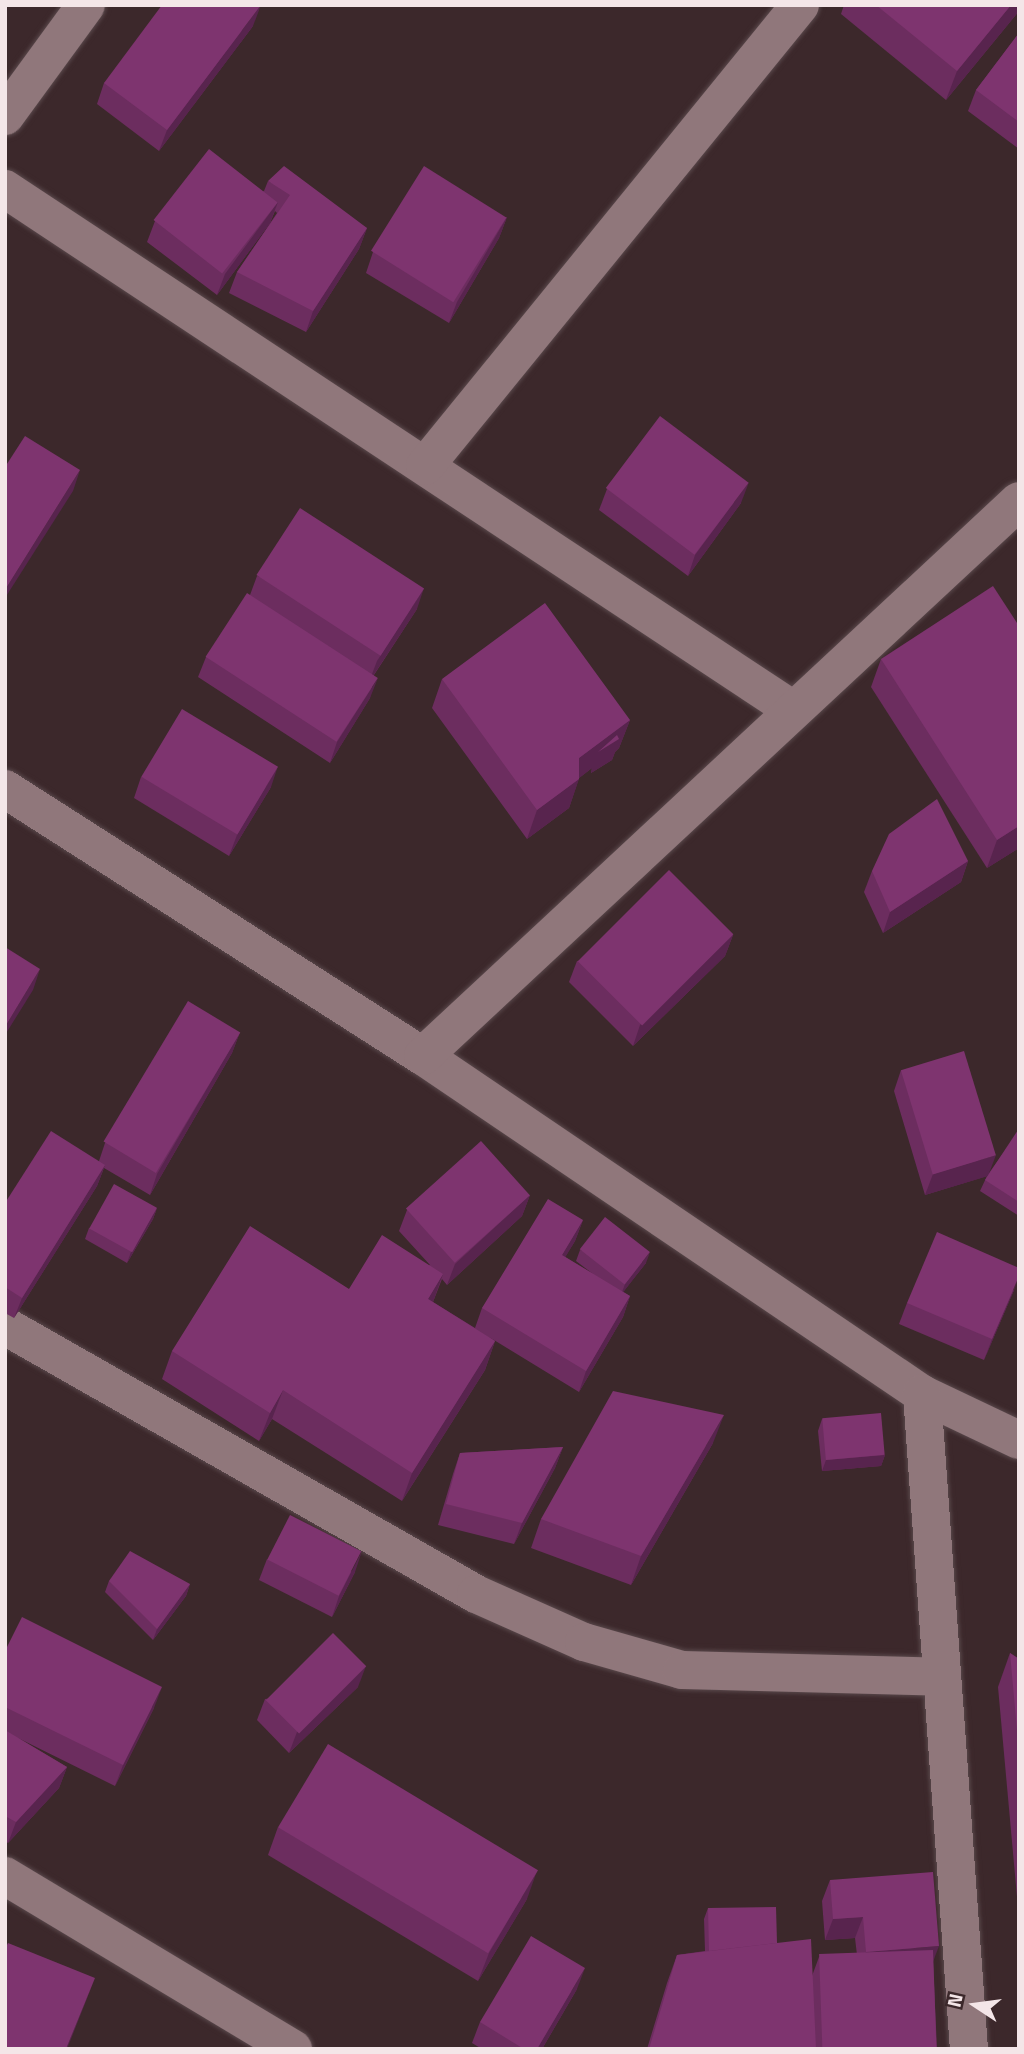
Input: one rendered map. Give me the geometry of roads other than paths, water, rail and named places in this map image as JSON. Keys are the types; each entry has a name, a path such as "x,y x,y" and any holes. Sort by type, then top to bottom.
{"street":[{"path":"5,116 86,5"},
{"path":"425,466 800,5"},
{"path":"5,189 793,710"},
{"path":"424,1056 1019,501"},
{"path":"5,789 424,1056 922,1394 1019,1440"},
{"path":"5,1326 477,1594 584,1642 682,1670 942,1677"},
{"path":"922,1394 969,2049"},
{"path":"5,1875 293,2049"}]}
